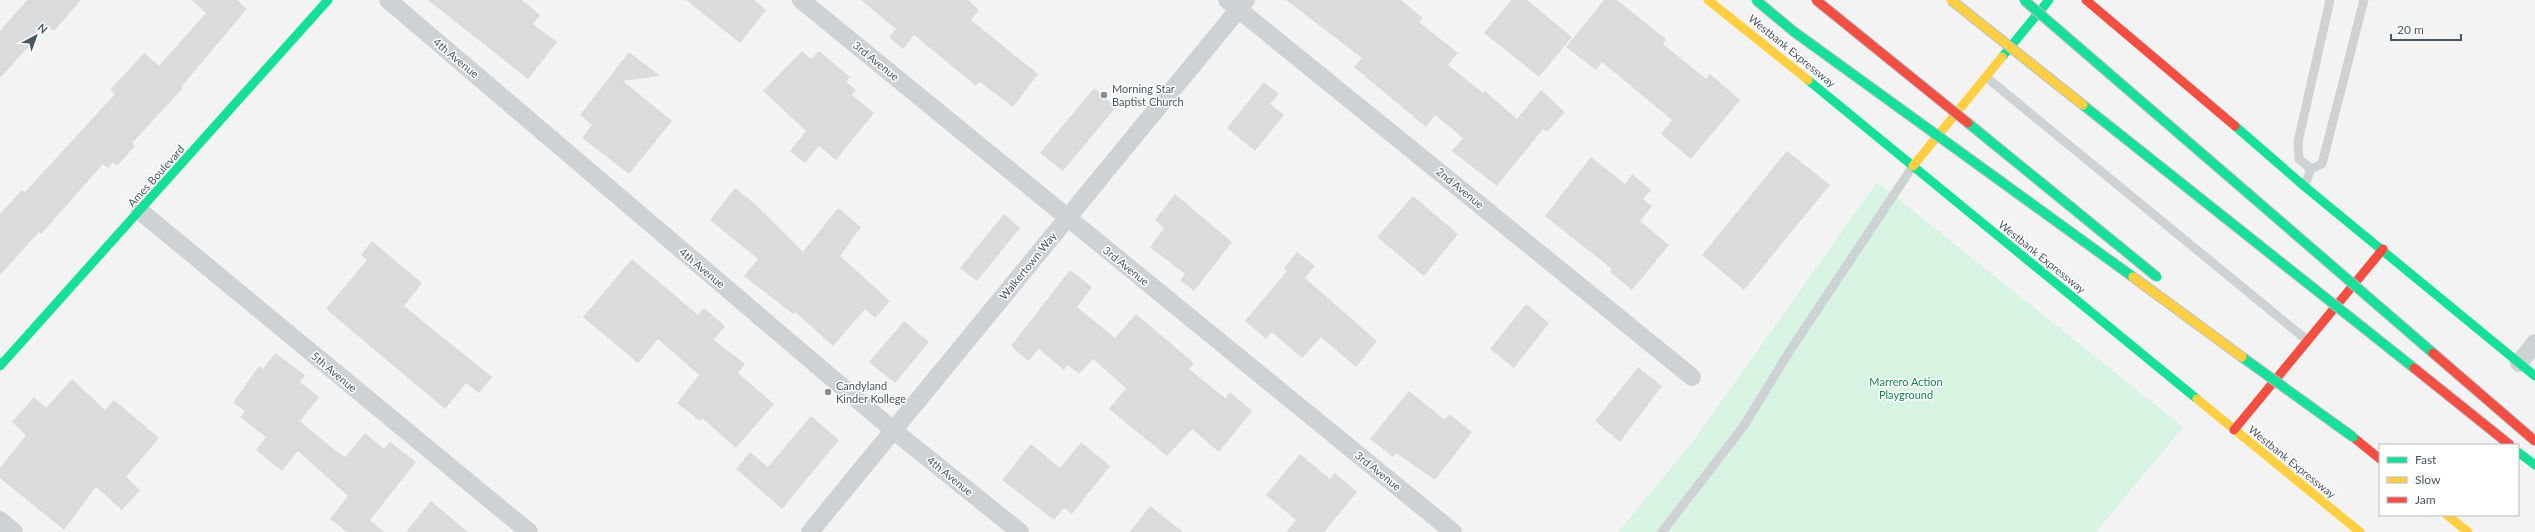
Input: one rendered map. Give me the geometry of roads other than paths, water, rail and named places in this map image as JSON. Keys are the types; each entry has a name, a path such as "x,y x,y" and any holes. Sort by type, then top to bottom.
{"main road":[{"name":"Ames Boulevard","path":"0,366 140,212 328,0"},
{"name":"Westbank Expressway","path":"1708,0 1731,17 2360,532"},
{"path":"1756,0 1793,31 2353,437"},
{"path":"1816,0 2163,282"},
{"path":"1951,0 2509,444"},
{"path":"2024,0 2535,441"},
{"path":"1913,166 2049,0"},
{"path":"2086,0 2287,169 2304,186 2383,249 2535,376"},
{"path":"2234,430 2383,249"},
{"path":"2218,327 2379,458"},
{"path":"2519,453 2535,465"},
{"path":"2448,516 2468,532"}],"street":[{"name":"4th Avenue","path":"388,0 893,430 1020,532"},
{"name":"3rd Avenue","path":"801,0 1452,532"},
{"name":"Walkertown Way","path":"810,532 1067,218 1237,3"},
{"name":"2nd Avenue","path":"1237,3 1692,377"},
{"name":"5th Avenue","path":"140,212 529,532"},
{"path":"2519,363 2535,343"},
{"path":"0,520 14,532"}],"lane":[{"path":"2311,169 2299,159 2298,142 2330,0"},
{"path":"2304,186 2311,169 2322,164 2364,0"},
{"path":"1986,77 2308,341"},
{"path":"1662,532 1742,427 1795,343 1913,166"}],"place":[{"name":"Morning Star Baptist Church","path":"1104,95"},
{"name":"Candyland Kinder Kollege","path":"828,392"}],"park label":[{"name":"Marrero Action Playground","path":"1906,388"}]}
